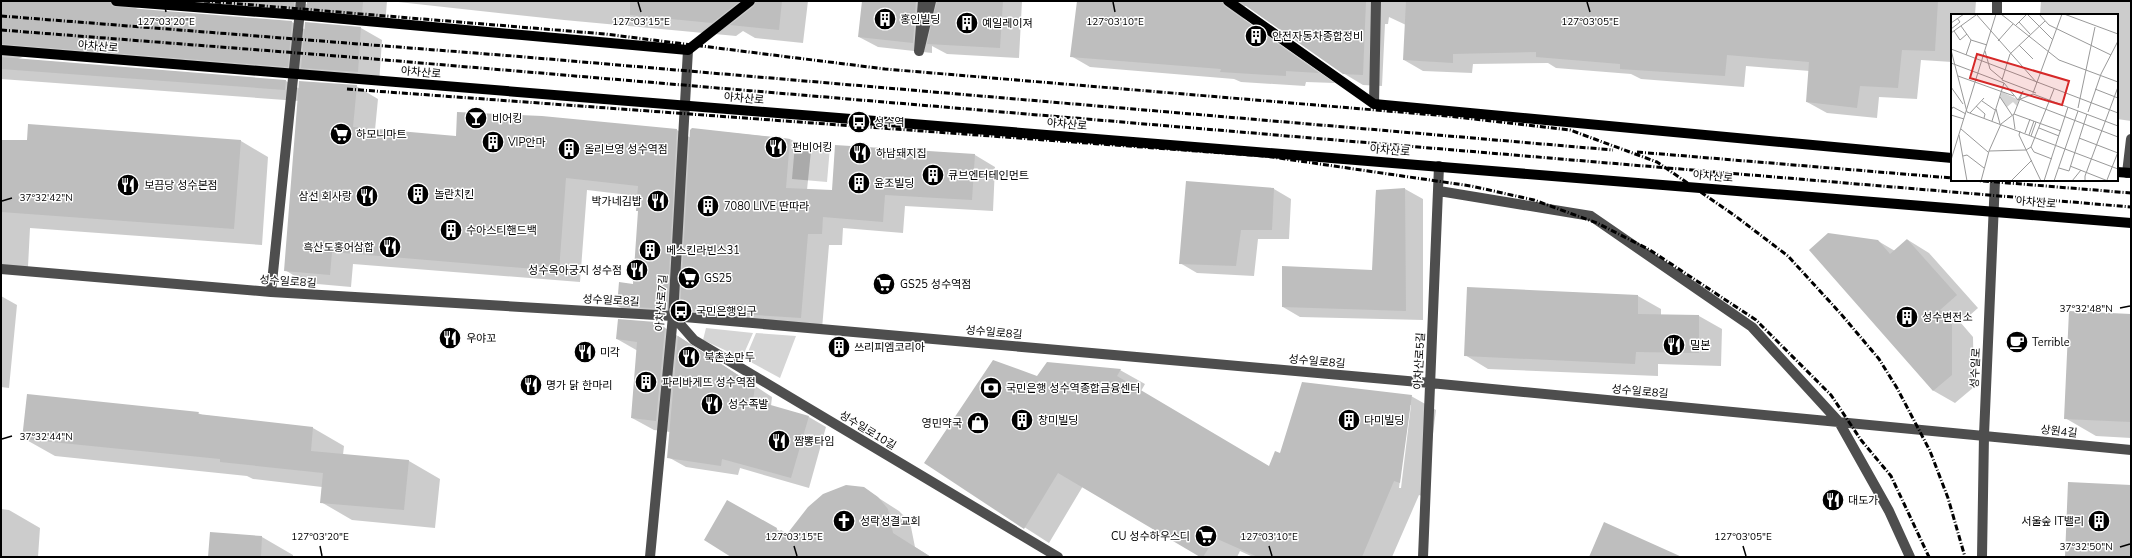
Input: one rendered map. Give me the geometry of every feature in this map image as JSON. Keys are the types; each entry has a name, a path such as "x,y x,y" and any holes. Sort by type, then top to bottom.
{"main road":[{"path":"116,1 300,15 688,50 750,1"},
{"path":"1228,1 1374,104 1951,158"},
{"name":"아차산로","path":"1,50 2131,223"}],"street":[{"path":"271,292 292,73 301,1"},
{"path":"923,1 919,51 931,1"},
{"path":"1374,104 1376,1"},
{"path":"1997,1 1997,14"},
{"name":"아차산로7길","path":"650,557 673,316 688,50"},
{"path":"2125,173 2131,139"},
{"name":"아차산로5길","path":"1423,557 1439,166"},
{"name":"성수일로","path":"1982,557 1984,435 1995,181"},
{"path":"1439,191 1591,216 1752,327 1839,422 1889,511 1910,557"},
{"name":"성수일로8길","path":"1,269 271,292 673,316 1430,383 1984,435"},
{"name":"성수일로10길","path":"673,316 694,340 1058,557"},
{"name":"상원4길","path":"1984,435 2131,450"}],"shaded area":[{"path":"795,144 830,147 827,182 792,179"},
{"path":"706,328 753,333 742,358 703,340"},
{"path":"756,333 796,336 780,378 745,359"}],"building":[{"path":"1,1 110,1 112,6 116,7 292,21 288,67 1,44"},
{"path":"202,1 294,1 294,8"},
{"path":"307,1 363,2 362,14 307,9"},
{"path":"630,1 740,1 712,23 630,15"},
{"path":"756,1 782,1 779,30 730,25 754,6"},
{"name":"홍인빌딩","path":"862,1 916,1 913,43 858,37"},
{"name":"예일레이져","path":"937,1 1003,1 1000,48 927,44"},
{"path":"1077,1 1222,1 1224,6 1319,73 1286,71 1286,76 1220,72 1221,69 1070,57"},
{"path":"1239,1 1366,1 1363,75 1343,74"},
{"path":"1406,1 1938,1 1935,51 1902,50 1898,88 1860,86 1857,108 1806,102 1809,62 1727,55 1725,76 1620,69 1620,64 1536,57 1536,52 1453,54 1453,63 1403,60"},
{"path":"305,22 361,27 358,72 301,68"},
{"path":"1,57 286,80 285,90 1,69"},
{"path":"299,81 357,85 353,127 456,136 457,112 542,116 677,129 667,309 617,306 619,282 633,284 638,211 636,211 638,186 566,178 559,271 332,252 330,275 284,271"},
{"path":"28,124 241,140 234,229 1,212 1,140 27,140"},
{"path":"692,128 790,139 786,188 832,190 835,145 975,154 972,200 885,195 883,222 823,217 822,234 808,234 801,318 680,310 690,130"},
{"path":"1186,181 1274,188 1272,230 1241,230 1236,266 1179,264"},
{"path":"1405,188 1406,311 1282,307 1282,266 1372,270 1376,190"},
{"name":"성수변전소","path":"1828,233 1878,240 1890,254 1907,239 1957,295 1940,310 1952,324 1952,375 1933,391 1809,250"},
{"path":"1467,287 1638,295 1638,314 1699,315 1699,353 1636,352 1635,364 1464,356"},
{"path":"2069,311 2131,314 2131,422 2064,419"},
{"name":"파리바게뜨 성수역점","path":"618,319 656,322 665,328 656,421 631,418 637,342 616,339"},
{"name":"성수족발","path":"678,336 755,386 753,400 809,416 791,478 722,459 721,466 667,458"},
{"path":"993,360 1037,376 1047,362 1121,369 1117,376 1269,466 1275,451 1280,453 1302,382 1412,395 1400,483 1394,481 1362,557 1258,557 1215,538 1203,557 1200,557 1058,473 1024,529 924,463"},
{"path":"27,394 199,412 198,414 313,427 311,451 409,460 404,510 320,503 323,473 220,462 220,459 22,439"},
{"name":"서울숲 IT밸리","path":"2068,482 2131,485 2131,557 2065,557"},
{"name":"성락성결교회","path":"846,485 864,487 878,497 888,509 893,533 931,557 731,557 704,540 727,500 777,528 775,536 781,530 787,534 808,507 823,494"},
{"path":"1604,522 1682,557 1589,557"},
{"path":"210,532 262,536 261,557 208,557"}],"railway":[{"path":"204,1 605,34 885,69 1447,116 1570,130 1657,162 1734,215 1788,256 1841,314 1879,359 1897,388 1930,451 1948,498 1965,557"},
{"path":"1,16 513,56 1613,150"},
{"path":"1,30 350,57 2131,207"},
{"path":"347,89 1265,156 1471,186 1534,200 1597,223 1650,250 1756,320 1831,395 1861,440 1891,476 1929,557"},
{"path":"1637,152 1951,178"},
{"path":"1984,181 2131,193"}],"place":[{"name":"홍인빌딩","path":"885,19"},
{"name":"예일레이져","path":"967,23"},
{"name":"안전자동차종합정비","path":"1256,36"},
{"name":"비어킹","path":"476,118"},
{"name":"성수역","path":"859,122"},
{"name":"하모니마트","path":"341,134"},
{"name":"VIP안마","path":"493,142"},
{"name":"펀비어킹","path":"776,147"},
{"name":"올리브영 성수역점","path":"569,149"},
{"name":"하남돼지집","path":"860,153"},
{"name":"큐브엔터테인먼트","path":"933,175"},
{"name":"윤조빌딩","path":"859,183"},
{"name":"보끔당 성수본점","path":"128,185"},
{"name":"놀란치킨","path":"418,194"},
{"name":"삼선 회사랑","path":"367,196"},
{"name":"박가네김밥","path":"658,201"},
{"name":"7080 LIVE 딴따라","path":"708,206"},
{"name":"수아스티핸드백","path":"451,230"},
{"name":"흑산도홍어삼합","path":"390,247"},
{"name":"베스킨라빈스31","path":"650,250"},
{"name":"성수옥아궁지 성수점","path":"637,270"},
{"name":"GS25","path":"689,278"},
{"name":"GS25 성수역점","path":"884,284"},
{"name":"국민은행입구","path":"681,311"},
{"name":"성수변전소","path":"1907,317"},
{"name":"우야꼬","path":"450,338"},
{"name":"Terrible","path":"2017,342"},
{"name":"밀본","path":"1674,345"},
{"name":"쓰리피엠코리아","path":"839,347"},
{"name":"미각","path":"585,352"},
{"name":"북촌손만두","path":"689,357"},
{"name":"파리바게뜨 성수역점","path":"646,382"},
{"name":"명가 닭 한마리","path":"531,385"},
{"name":"국민은행 성수역종합금융센터","path":"991,388"},
{"name":"성수족발","path":"712,404"},
{"name":"창미빌딩","path":"1022,420"},
{"name":"다미빌딩","path":"1349,420"},
{"name":"영민약국","path":"978,423"},
{"name":"짬뽕타임","path":"779,441"},
{"name":"대도가","path":"1833,500"},
{"name":"성락성결교회","path":"844,521"},
{"name":"서울숲 IT밸리","path":"2099,521"},
{"name":"CU 성수하우스디","path":"1206,536"}]}
